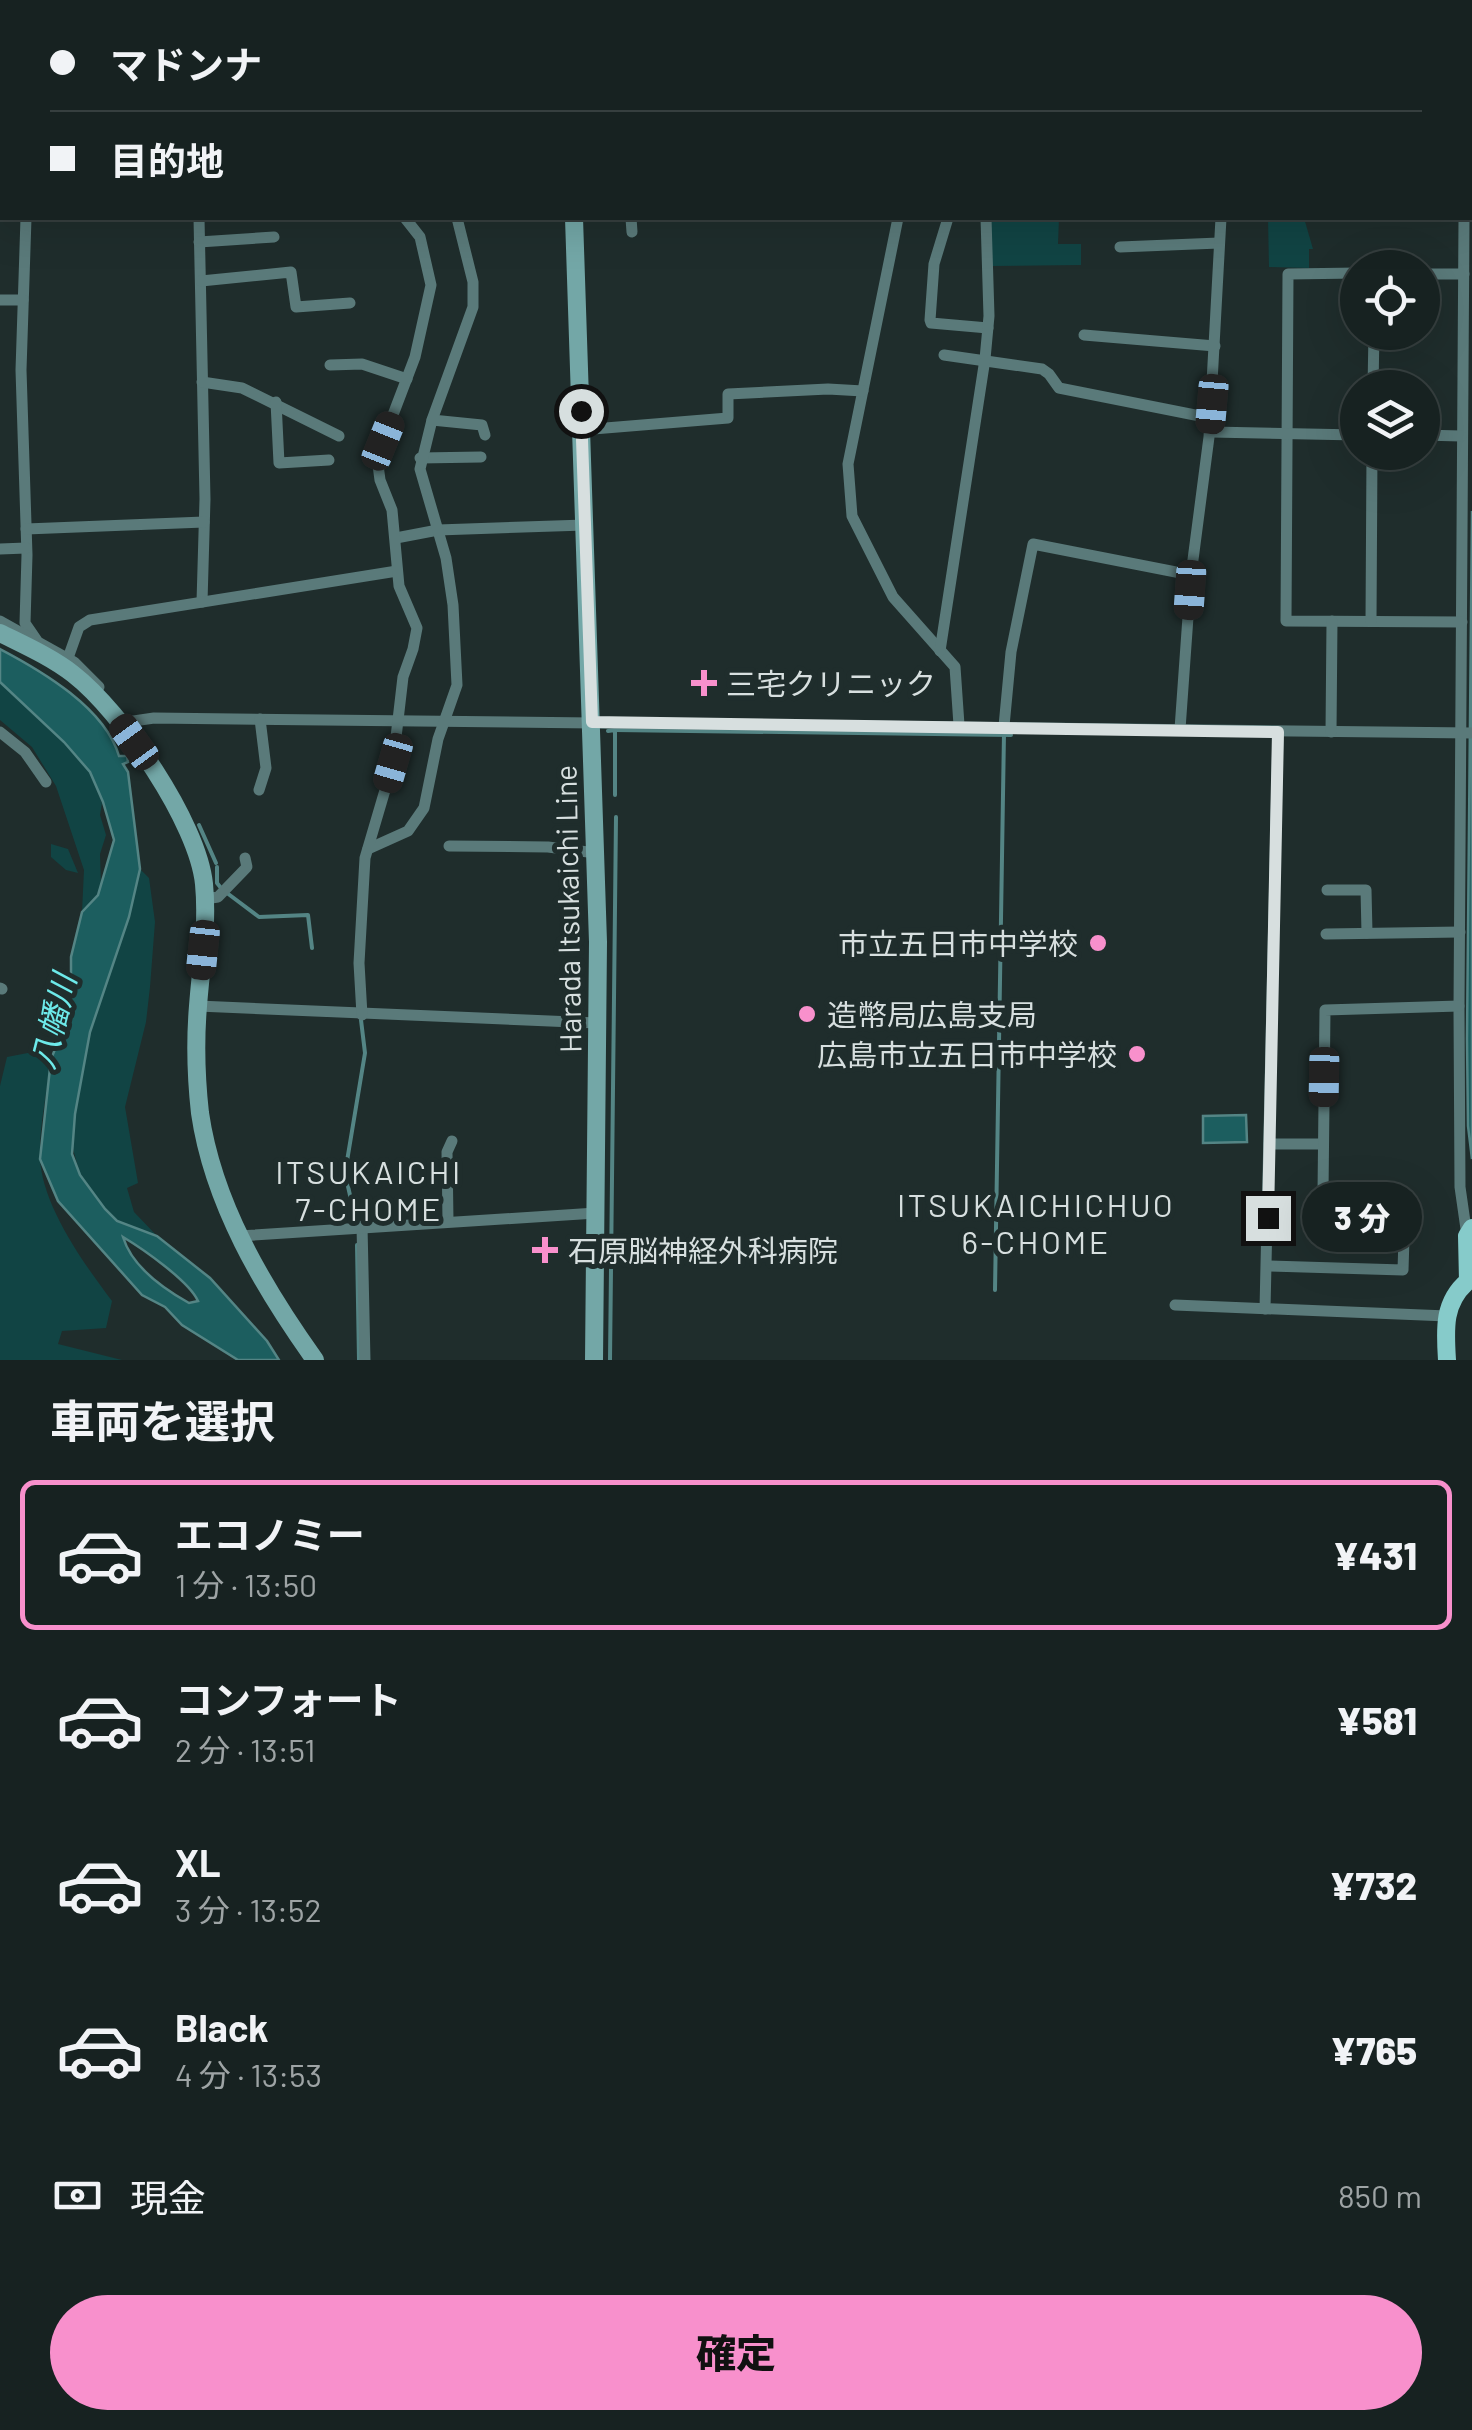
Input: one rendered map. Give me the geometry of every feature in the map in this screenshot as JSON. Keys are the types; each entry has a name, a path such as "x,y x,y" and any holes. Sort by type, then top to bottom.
{"main road":[{"name":"Harada Itsukaichi Line","path":"574,220 596,853 594,1360"},
{"path":"0,632 71,672 120,723 178,811 196,849 204,900 195,1053 200,1114 208,1150 240,1236 314,1360"},
{"path":"1447,1360 1447,1316 1452,1298 1470,1282 1470,1231"}],"street":[{"path":"26,220 20,370 26,529 23,613 25,624 38,642"},
{"path":"199,220 202,602"},
{"path":"362,1015 360,963 368,849 393,763 403,677 417,628 399,586 396,538 378,464 407,379 430,285 420,237 407,220"},
{"path":"368,849 408,831 418,819 428,798 443,721 456,684 453,605 438,530 422,482 420,458 473,307 472,282 457,220"},
{"path":"632,220 632,232"},
{"path":"898,220 848,464 852,516 893,596 954,667 959,725"},
{"path":"947,220 934,264 930,320 988,328"},
{"path":"940,650 985,359 986,220"},
{"path":"1180,729 1191,575 1209,431 1221,220"},
{"path":"1464,220 1461,436 1466,733 1459,1006 1460,1187 1470,1231"},
{"path":"200,242 274,238"},
{"path":"1120,248 1219,243"},
{"path":"201,281 292,272 296,307 350,303"},
{"path":"1340,273 1288,274 1286,621 1462,622"},
{"path":"1440,274 1464,274"},
{"path":"0,300 24,300"},
{"path":"1084,335 1215,346"},
{"path":"944,355 1042,370 1050,374 1059,388 1205,417 1209,431"},
{"path":"330,365 362,364 407,379"},
{"path":"202,382 242,388 338,436"},
{"path":"582,430 728,418 728,394 863,391"},
{"path":"276,402 279,463 329,460"},
{"path":"432,420 484,426"},
{"path":"1209,431 1340,435"},
{"path":"1440,436 1461,436"},
{"path":"420,458 475,460"},
{"path":"1371,621 1372,470"},
{"path":"26,529 204,522"},
{"path":"396,538 438,530 585,525"},
{"path":"1004,726 1011,652 1033,544 1191,575"},
{"path":"0,549 26,548"},
{"path":"68,658 79,627 90,620 397,571"},
{"path":"1331,732 1332,620"},
{"path":"0,621 68,658 118,711 120,723 154,718 1466,733"},
{"path":"259,790 266,768 260,720"},
{"path":"0,732 25,752 46,782"},
{"path":"1265,1310 1278,732"},
{"path":"449,846 548,847 596,853"},
{"path":"204,900 218,897 246,867 246,858"},
{"path":"1327,890 1366,890 1367,933"},
{"path":"1326,934 1460,932"},
{"path":"198,1006 597,1023"},
{"path":"1267,1266 1403,1270 1404,1238 1322,1192 1325,1010 1459,1006"},
{"path":"448,1221 448,1152 452,1141"},
{"path":"1269,1144 1323,1144"},
{"path":"240,1236 596,1213"},
{"path":"362,1226 365,1360"},
{"path":"1176,1305 1447,1316"}],"shaded area":[{"path":"989,220 1059,220 1058,244 1081,244 1081,265 990,266"},
{"path":"1268,220 1305,220 1313,249 1309,249 1309,268 1269,267"},
{"path":"1472,511 1472,1159 1467,1039"},
{"path":"0,649 52,680 86,707 112,739 119,756 127,756 128,762 123,764 128,772 140,869 129,917 90,1032 72,1154 80,1175 117,1221 157,1236 210,1278 267,1341 279,1360 238,1360 142,1295 58,1201 40,1159 51,1059 63,1030 71,957 82,912 98,895 114,840 90,772 0,682","holes":["123,1237 176,1275 198,1301 189,1303 149,1276 133,1258"]},
{"path":"0,682 90,772 102,803 100,815 106,835 100,854 101,886 93,903 82,912 84,870 56,786 32,747 0,720"},
{"path":"51,844 68,849 78,873 66,870 51,857"},
{"path":"140,869 149,878 155,922 146,1022 125,1107 138,1183 127,1188 134,1212 157,1236 117,1221 105,1209 80,1175 71,1141 90,1032 129,917"},
{"path":"38,1051 50,1064 40,1145 42,1175 77,1252 112,1301 106,1328 62,1331 58,1344 122,1360 0,1360 0,1086 7,1057"},
{"path":"1246,1115 1247,1142 1203,1143 1203,1116"}],"waterway":[{"path":"615,730 1011,735"},
{"path":"608,731 615,730 615,795"},
{"path":"995,1290 1004,733"},
{"path":"610,1360 616,817"},
{"path":"199,825 216,863"},
{"path":"217,867 221,888"},
{"path":"227,893 259,917 308,915 312,948"},
{"path":"356,1222 345,1173 365,1053 361,1020"},
{"path":"357,1245 359,1360"}],"place":[{"name":"三宅クリニック","path":"704,683"},
{"name":"市立五日市中学校","path":"1098,943"},
{"name":"造幣局広島支局","path":"807,1014"},
{"name":"広島市立五日市中学校","path":"1137,1054"},
{"name":"石原脳神経外科病院","path":"545,1250"}],"district":[{"name":"ITSUKAICHI 7-CHOME","path":"369,1190"},
{"name":"ITSUKAICHICHUO 6-CHOME","path":"1036,1222"}],"route":[{"path":"581,411 592,722 1278,732 1268,1218"}],"water label":[{"name":"八幡川","path":"52,1021"}]}
